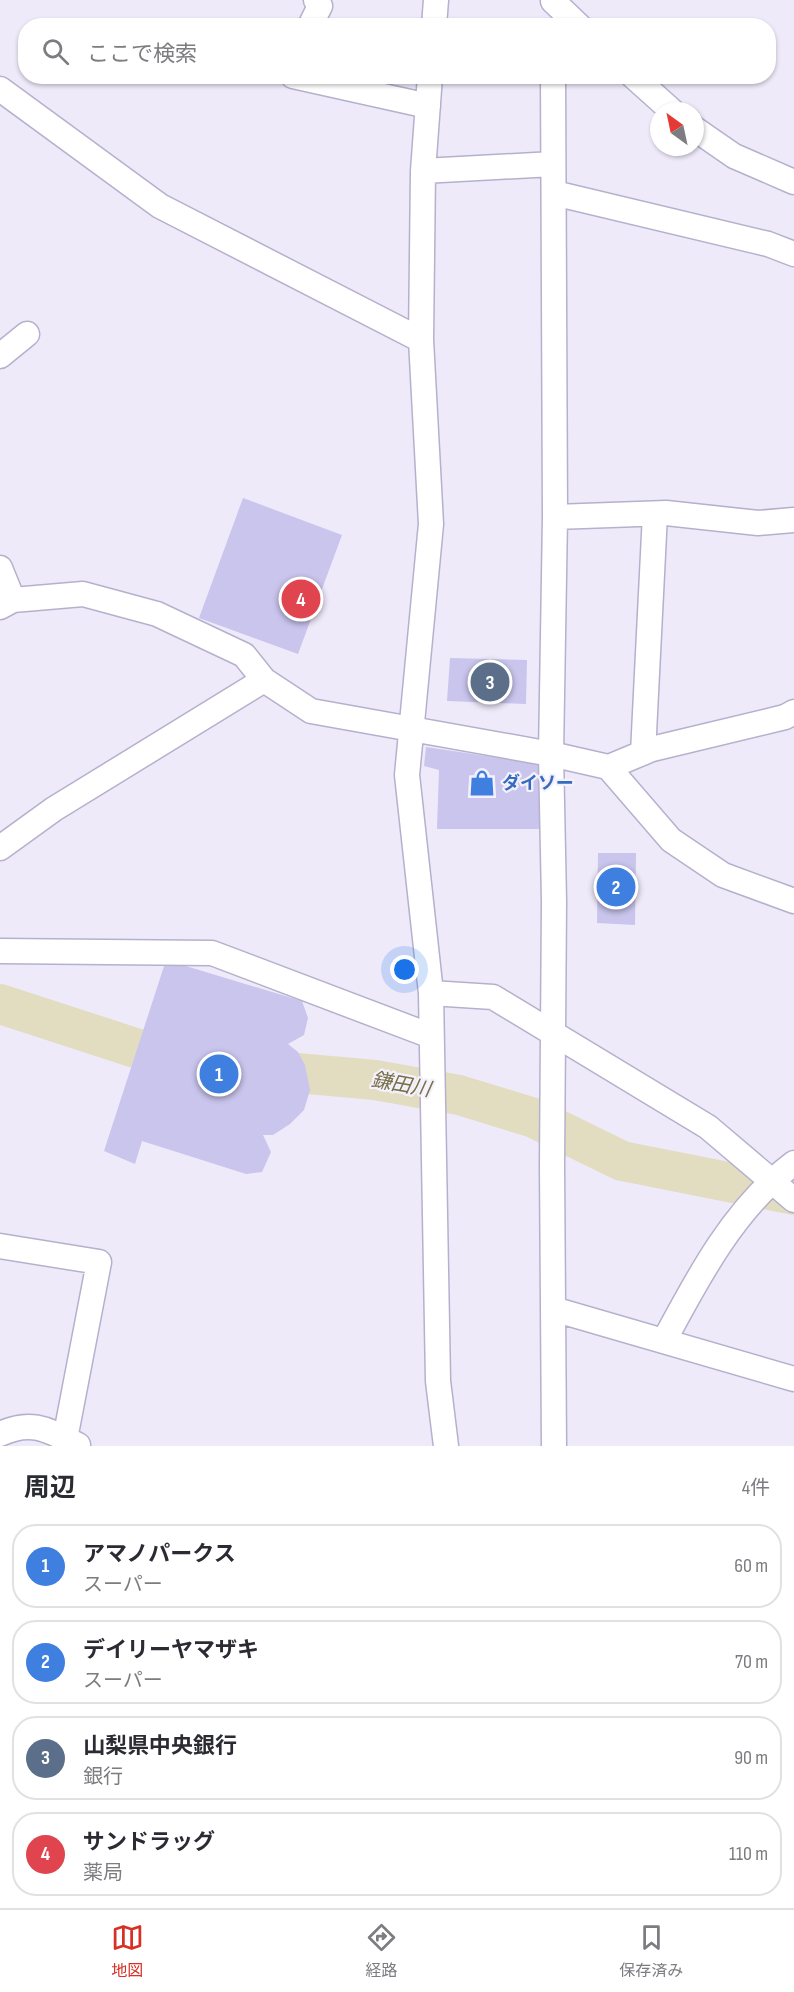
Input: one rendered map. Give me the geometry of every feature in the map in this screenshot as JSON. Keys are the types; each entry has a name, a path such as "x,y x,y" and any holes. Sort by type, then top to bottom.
{"street":[{"path":"314,18 320,6 316,0"},
{"path":"435,18 436,0"},
{"path":"553,1 553,18"},
{"path":"553,1 571,18"},
{"path":"329,84 428,106"},
{"path":"429,84 423,171 421,340 431,524 407,775 431,993 438,1381 446,1446"},
{"path":"553,84 555,517 551,753 554,1446"},
{"path":"642,84 662,102"},
{"path":"0,89 160,206 421,340"},
{"path":"704,135 734,156 794,182"},
{"path":"423,171 553,164"},
{"path":"554,192 768,244 794,254"},
{"path":"0,356 27,334"},
{"path":"555,517 655,514 758,524 794,520"},
{"path":"643,753 655,514"},
{"path":"0,568 7,604 84,594 157,614 244,655 264,680 311,711 551,753 609,767 643,753 785,717 794,712"},
{"path":"0,848 54,809 264,680"},
{"path":"609,767 671,840 723,875 794,901"},
{"path":"0,951 212,953 431,1036"},
{"path":"431,993 494,997 554,1036 708,1127 794,1200"},
{"path":"664,1341 714,1253 771,1180 794,1163"},
{"path":"0,1246 99,1262 73,1442 44,1428 17,1426 0,1434"},
{"path":"553,1309 794,1379"}],"building":[{"path":"243,498 342,535 298,654 199,618"},
{"path":"450,658 527,660 526,704 447,701"},
{"path":"426,747 540,764 543,829 437,829 439,770 424,766"},
{"path":"598,853 636,853 635,925 597,923"},
{"path":"166,960 302,1001 308,1018 304,1035 288,1044 298,1052 305,1065 310,1090 304,1110 290,1124 273,1135 263,1135 271,1152 262,1172 246,1174 142,1141 135,1164 104,1151"}],"waterway":[{"name":"鎌田川","path":"0,1004 169,1059 192,1061"},
{"name":"鎌田川","path":"252,1069 375,1080 459,1095 534,1118 622,1161 794,1195"}],"place":[{"name":"サンドラッグ","path":"301,599"},
{"name":"山梨県中央銀行","path":"490,682"},
{"name":"ダイソー","path":"482,783"},
{"name":"デイリーヤマザキ","path":"616,887"},
{"name":"アマノパークス","path":"219,1074"}]}
